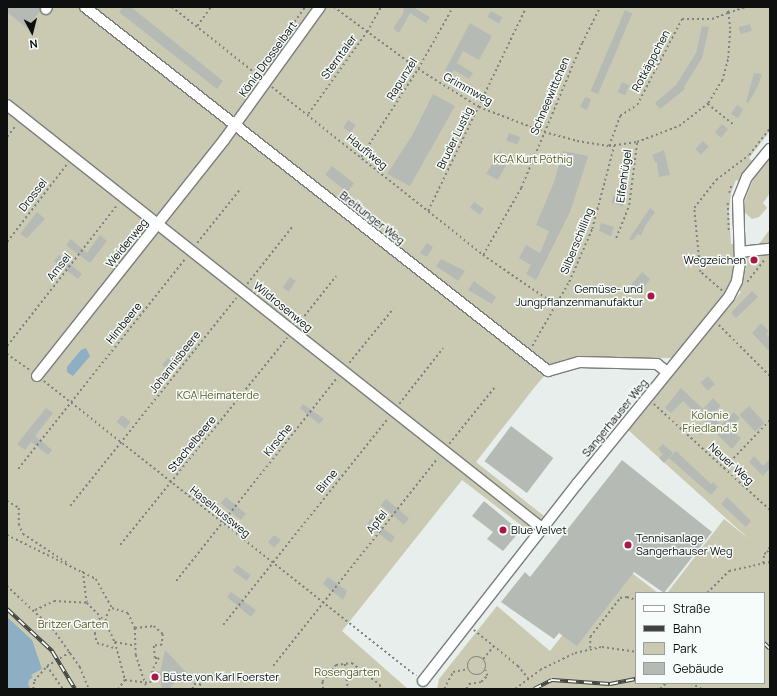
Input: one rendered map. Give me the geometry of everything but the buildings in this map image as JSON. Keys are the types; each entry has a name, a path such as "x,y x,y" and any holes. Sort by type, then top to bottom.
{"street":[{"name":"Breitunger Weg","path":"85,7 548,371 565,365 587,362 657,364 667,372"},
{"name":"König Drosselbart","path":"236,125 320,7"},
{"name":"Wildrosenweg","path":"7,106 543,529"},
{"name":"Weidenweg","path":"37,376 236,125"},
{"name":"Sangerhauser Weg","path":"423,681 646,397 729,297 737,281 740,252 738,199 748,177 770,149"},
{"path":"740,252 768,253"}],"path":[{"name":"Hauffweg","path":"172,7 483,255 556,305"},
{"path":"197,26 211,7"},
{"path":"257,75 305,7"},
{"name":"Grimmweg","path":"334,7 418,69 479,107 544,132 609,146 637,142"},
{"name":"Sterntaler","path":"308,114 367,32 381,7"},
{"name":"Rapunzel","path":"360,157 418,69 453,7"},
{"name":"Bruder Lustig","path":"428,212 526,7"},
{"name":"Schneewittchen","path":"483,255 521,188 544,132 600,7"},
{"name":"Elfenhügel","path":"616,238 629,205 637,142 679,126 708,103 722,81 728,58 730,29 726,7"},
{"path":"728,14 745,7"},
{"name":"Rotkäppchen","path":"609,146 620,116 637,105 682,19 712,19 728,14"},
{"path":"708,103 733,124"},
{"path":"7,137 22,117"},
{"path":"729,297 700,272 694,208 716,180 749,155 770,128"},
{"name":"Silberschilling","path":"526,355 556,305 592,229 614,146"},
{"name":"Drossel","path":"7,242 73,157"},
{"name":"Himbeere","path":"18,468 241,188"},
{"name":"Amsel","path":"7,346 123,197"},
{"name":"Johannisbeere","path":"70,506 292,227"},
{"path":"744,286 768,253"},
{"name":"Stachelbeere","path":"120,545 172,483 336,276"},
{"name":"Kirsche","path":"176,581 393,309"},
{"path":"715,322 770,376"},
{"name":"Birne","path":"223,625 443,348"},
{"name":"Haselnussweg","path":"7,354 37,376 221,523 423,681"},
{"name":"Apfel","path":"273,666 494,388"},
{"name":"Neuer Weg","path":"646,397 723,469 770,510"},
{"path":"723,469 770,420"},
{"path":"7,501 19,508 19,524 23,534 96,579 112,608 128,613 134,628 135,646 147,689"},
{"path":"7,535 75,567"},
{"path":"763,563 764,554 769,552 770,548"},
{"path":"709,592 729,571 770,562"},
{"path":"767,563 770,566"},
{"path":"83,572 87,603 100,618 105,621 114,642 114,648 124,680"},
{"path":"7,586 35,610 53,629 80,667 88,689"},
{"path":"590,648 590,637 620,598 627,597 635,600"},
{"path":"35,610 54,601 87,603"},
{"path":"105,621 108,611 112,608"},
{"path":"100,618 95,633 97,643 114,648"},
{"path":"124,680 150,683 152,672 159,658 155,658 154,646 162,645 163,634 154,626 134,628"},
{"path":"475,632 528,678"},
{"path":"114,642 135,646"},
{"path":"483,659 493,647"},
{"path":"516,689 528,678 575,653 590,648 615,648 635,652"},
{"path":"33,689 34,681 40,672 70,652"},
{"path":"468,669 471,659 483,659"},
{"path":"466,689 469,684 481,682 487,676 485,670 486,664 483,659"},
{"path":"314,689 322,689 322,682 336,665 352,663 380,685 381,689"},
{"path":"345,664 348,688"},
{"path":"47,666 62,688"},
{"path":"152,672 159,673 156,666"},
{"path":"468,669 475,675 485,670"},
{"path":"444,689 453,672 468,669"},
{"path":"118,689 124,680"},
{"path":"192,689 194,684 200,684 204,689"},
{"path":"693,684 702,689"},
{"path":"334,689 356,689"}],"green space":[{"path":"7,7 770,7 770,131 749,158 754,163 742,182 736,180 731,193 729,212 731,244 738,244 737,269 727,292 672,358 565,359 555,371 544,376 534,388 476,462 544,516 531,533 462,480 342,631 408,689 7,689"},
{"path":"767,160 770,160 770,193 763,203 767,208 759,217 752,219 744,212 745,200 754,177"},
{"name":"Kolonie Friedland 3","path":"770,229 770,689 437,689 439,679 497,606 550,651 619,563 657,592 635,592 635,684 765,684 765,592 668,592 724,519 749,539 627,429 741,292 738,289 746,268 747,248 749,245 759,244"}],"water":[{"path":"86,348 90,356 73,376 67,372 67,367 81,350"},
{"path":"7,617 32,640 42,669 31,675 33,677 29,680 28,685 31,689 7,689"}],"railway":[{"path":"7,609 52,651 75,689"},
{"path":"765,644 770,649"},
{"path":"534,689 552,680 610,684 635,679"}],"place":[{"name":"Wegzeichen","path":"754,260"},
{"name":"Gemüse- und Jungpflanzenmanufaktur","path":"651,296"},
{"name":"Blue Velvet","path":"503,530"},
{"name":"Tennisanlage Sangerhauser Weg","path":"628,545"},
{"name":"Büste von Karl Foerster","path":"155,677"}],"park label":[{"name":"KGA Kurt Pöthig","path":"533,159"},
{"name":"KGA Heimaterde","path":"218,395"},
{"name":"Britzer Garten","path":"73,624"},
{"name":"Rosengarten","path":"347,672"}]}
